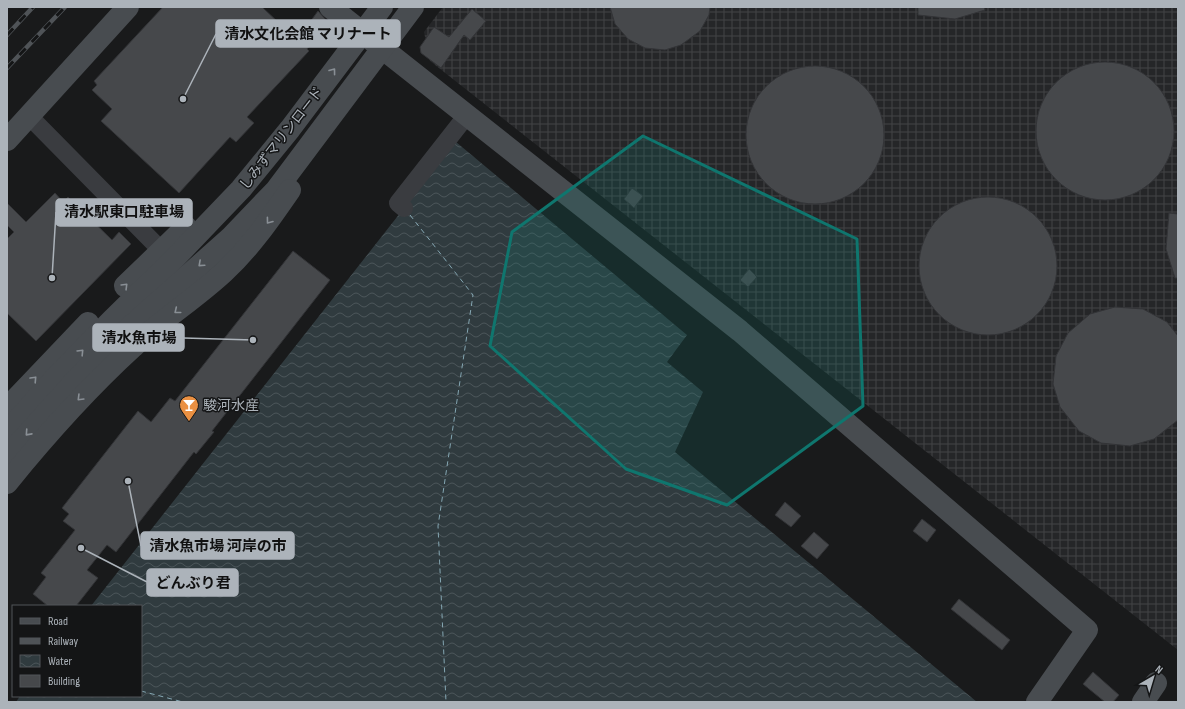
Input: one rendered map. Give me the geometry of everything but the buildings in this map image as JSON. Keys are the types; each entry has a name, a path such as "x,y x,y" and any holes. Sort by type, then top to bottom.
{"street":[{"path":"7,140 128,7"},
{"path":"330,7 740,331 1087,630 1037,702"},
{"name":"しみずマリンロード","path":"167,256 241,189 290,129 382,7"},
{"name":"しみずマリンロード","path":"7,457 75,381 111,344 230,238 276,190 413,7"},
{"path":"7,483 75,404 111,368 134,346 224,272 249,246 271,218 301,174 331,115"},
{"path":"404,208 398,203 467,115"},
{"path":"29,116 167,256"},
{"path":"7,408 62,348 167,256"},
{"path":"7,432 57,376 112,320 167,256"},
{"path":"1143,702 1156,683"}],"highlighted area":[{"path":"643,136 857,239 863,406 727,505 626,469 490,346 512,232"}],"shaded area":[{"path":"443,7 1178,7 1178,650 430,61 424,32"}],"water":[{"path":"456,142 687,335 667,362 703,392 675,452 977,702 16,702 19,697 142,697 142,605 92,605"}],"ferry route":[{"path":"410,215 473,295 438,526 446,702"},
{"path":"142,691 183,702"}],"railway":[{"path":"7,35 33,7"},
{"path":"7,68 65,7"}],"place":[{"name":"清水文化会館 マリナート","path":"183,99"},
{"name":"清水駅東口駐車場","path":"52,278"},
{"name":"清水魚市場","path":"253,340"},
{"name":"駿河水産","path":"189,422"},
{"name":"清水魚市場 河岸の市","path":"128,481"},
{"name":"どんぶり君","path":"81,548"}]}
